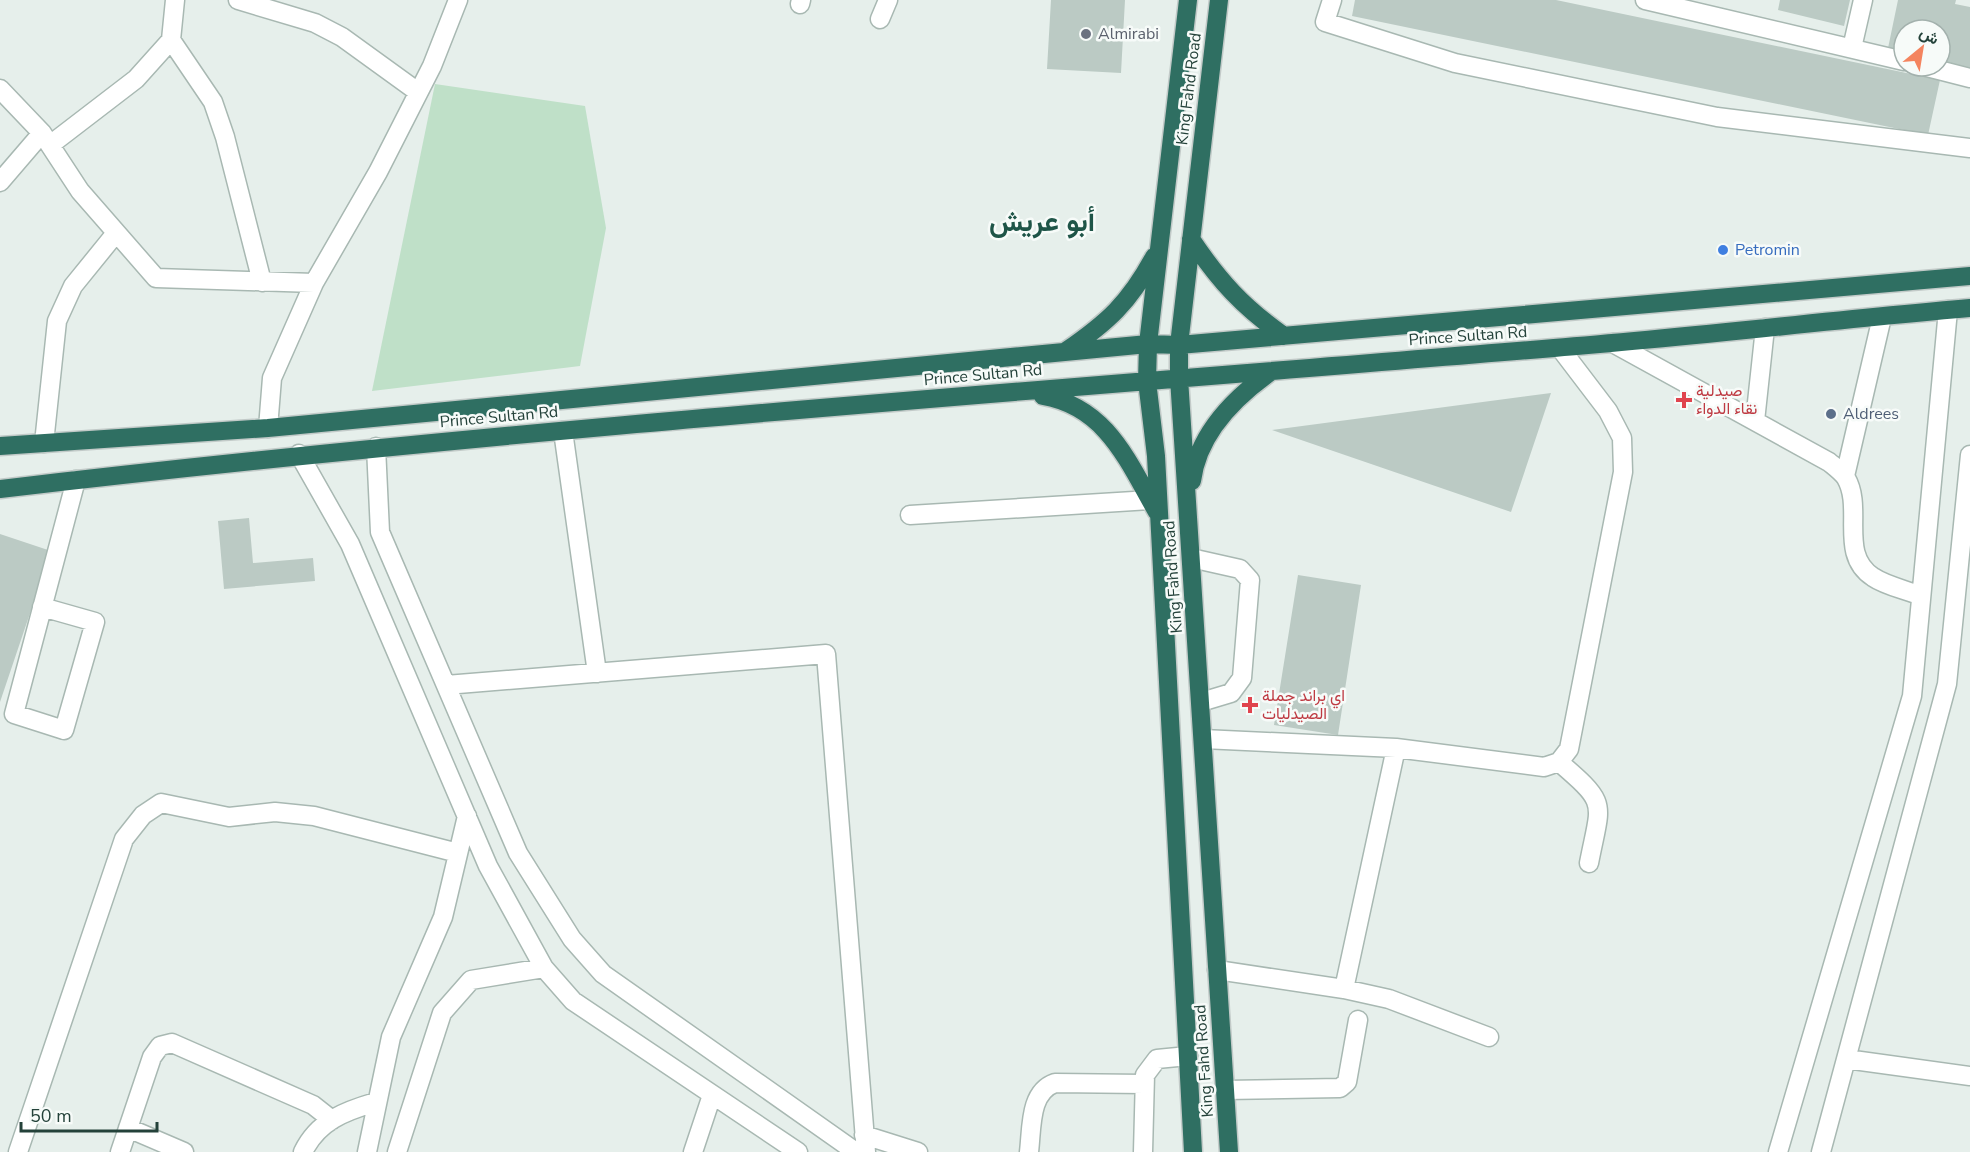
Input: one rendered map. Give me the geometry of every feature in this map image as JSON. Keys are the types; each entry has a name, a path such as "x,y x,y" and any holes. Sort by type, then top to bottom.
{"highway":[{"name":"King Fahd Road","path":"1188,0 1148,344 1147,381 1193,1152"},
{"name":"King Fahd Road","path":"1219,0 1179,345 1179,378 1229,1152"},
{"path":"1191,239 1223,285 1250,312 1284,336"},
{"path":"1062,353 1103,325 1122,306 1138,285 1159,247"},
{"name":"Prince Sultan Rd","path":"0,446 268,428 1148,344 1179,345 1969,274"},
{"name":"Prince Sultan Rd","path":"0,489 299,454 1179,378 1560,348 1970,308"},
{"path":"1188,509 1194,467 1209,433 1243,392 1275,370"},
{"path":"1018,392 1063,399 1088,414 1109,433 1132,462 1154,507"}],"street":[{"path":"0,182 46,139 136,79 171,40 175,0"},
{"path":"238,0 315,23 342,37 418,92"},
{"path":"268,428 272,378 314,283 378,172 418,92 458,0"},
{"path":"880,19 888,0"},
{"path":"1332,0 1325,22 1455,63 1717,117 1970,148"},
{"path":"1645,0 1683,4 1892,58"},
{"path":"1852,48 1863,0"},
{"path":"171,40 213,102 225,137 262,282"},
{"path":"1952,73 1970,78"},
{"path":"0,89 46,139 80,191 156,278 314,283"},
{"path":"44,443 57,321 73,286 117,233"},
{"path":"1778,1152 1912,696 1948,310"},
{"path":"1845,476 1882,317"},
{"path":"1755,421 1765,328"},
{"path":"1613,343 1829,462 1845,476 1852,492 1854,551 1860,566 1874,578 1922,596"},
{"path":"1203,739 1396,748 1544,767 1559,762 1569,749 1623,472 1622,438 1608,411 1560,348"},
{"path":"563,431 597,673"},
{"path":"376,447 380,532 518,853 572,939 603,974 856,1152"},
{"path":"299,454 350,544 488,866 544,968 573,1001 798,1152"},
{"path":"1821,1152 1947,684 1970,455"},
{"path":"42,607 95,622 64,730 14,714 42,607 76,480"},
{"path":"910,515 1154,507"},
{"path":"1191,558 1240,569 1250,580 1242,678 1231,693 1201,702"},
{"path":"385,625 415,613"},
{"path":"446,685 826,654 865,1143 918,1152"},
{"path":"1344,988 1396,748"},
{"path":"1559,762 1596,796 1600,809 1589,863"},
{"path":"18,1152 124,839 143,815 161,803 229,817 275,812 314,816 458,853"},
{"path":"367,1152 391,1037 443,917 467,816"},
{"path":"397,1152 442,1013 471,980 544,968"},
{"path":"1217,970 1344,988 1389,999 1489,1037"},
{"path":"1225,1090 1340,1088 1347,1082 1358,1020"},
{"path":"120,1152 152,1057 159,1046 172,1043 313,1105 332,1120"},
{"path":"1143,1152 1144,1084 1149,1066 1157,1059 1188,1056"},
{"path":"1846,1059 1970,1076"},
{"path":"1029,1152 1037,1096 1044,1087 1055,1083 1144,1084"},
{"path":"693,1152 712,1095"},
{"path":"303,1152 322,1125 349,1110 376,1102"},
{"path":"128,1128 184,1152"}],"green space":[{"path":"435,84 585,106 606,228 580,366 372,391"}],"building":[{"name":"Almirabi","path":"1051,0 1125,0 1121,73 1047,69"},
{"path":"1355,0 1556,0 1892,70 1892,78 1940,80 1928,135 1352,16"},
{"path":"1780,0 1850,0 1844,26 1778,10"},
{"path":"1898,0 1956,0 1955,4 1970,7 1970,71 1952,67 1952,18 1894,18"},
{"path":"1892,29 1892,54 1887,53"},
{"path":"1551,393 1511,512 1272,430"},
{"path":"249,518 253,563 313,558 315,581 224,589 218,521"},
{"path":"0,534 51,551 0,702"},
{"path":"1298,575 1361,585 1338,735 1274,725"}],"place":[{"name":"Almirabi","path":"1086,34"},
{"name":"Petromin","path":"1723,250"},
{"name":"صيدلية نقاء الدواء","path":"1684,400"},
{"name":"Aldrees","path":"1831,414"},
{"name":"اي براند جملة الصيدليات","path":"1250,705"}],"district":[{"name":"أبو عريش","path":"1042,222"}]}
